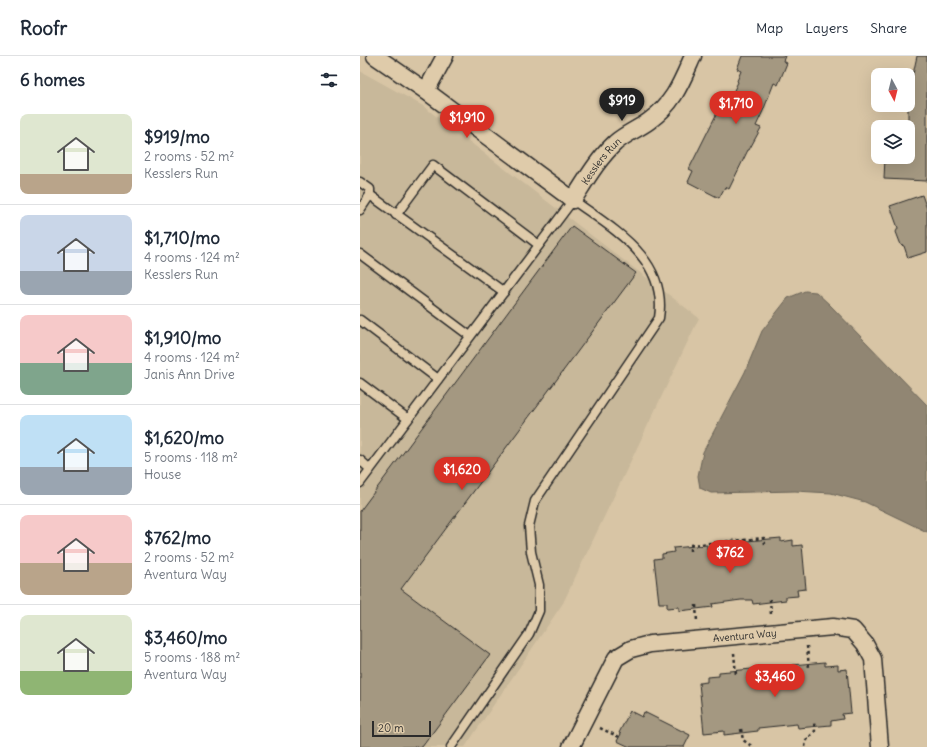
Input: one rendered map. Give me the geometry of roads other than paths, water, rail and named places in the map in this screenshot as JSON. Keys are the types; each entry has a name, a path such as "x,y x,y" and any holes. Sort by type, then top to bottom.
{"street":[{"path":"375,56 426,91 573,200"},
{"path":"426,91 445,56"},
{"name":"Kesslers Run","path":"573,200 606,152 616,142 661,112 676,93 693,56"},
{"name":"Aventura Way","path":"571,747 616,658 631,649 650,644 833,627 853,630 865,644 873,659 880,747"}],"lane":[{"path":"396,215 433,165 539,245"},
{"path":"360,182 370,189 370,196 360,210"},
{"path":"370,196 504,292"},
{"path":"360,483 573,200 633,246 646,260 654,276 659,293 661,306 659,318 534,501 529,526 531,552 539,585 538,611 529,634 451,747"},
{"path":"360,254 470,336"},
{"path":"360,320 438,379"},
{"path":"360,383 408,419"},
{"path":"360,460 370,469"}]}
